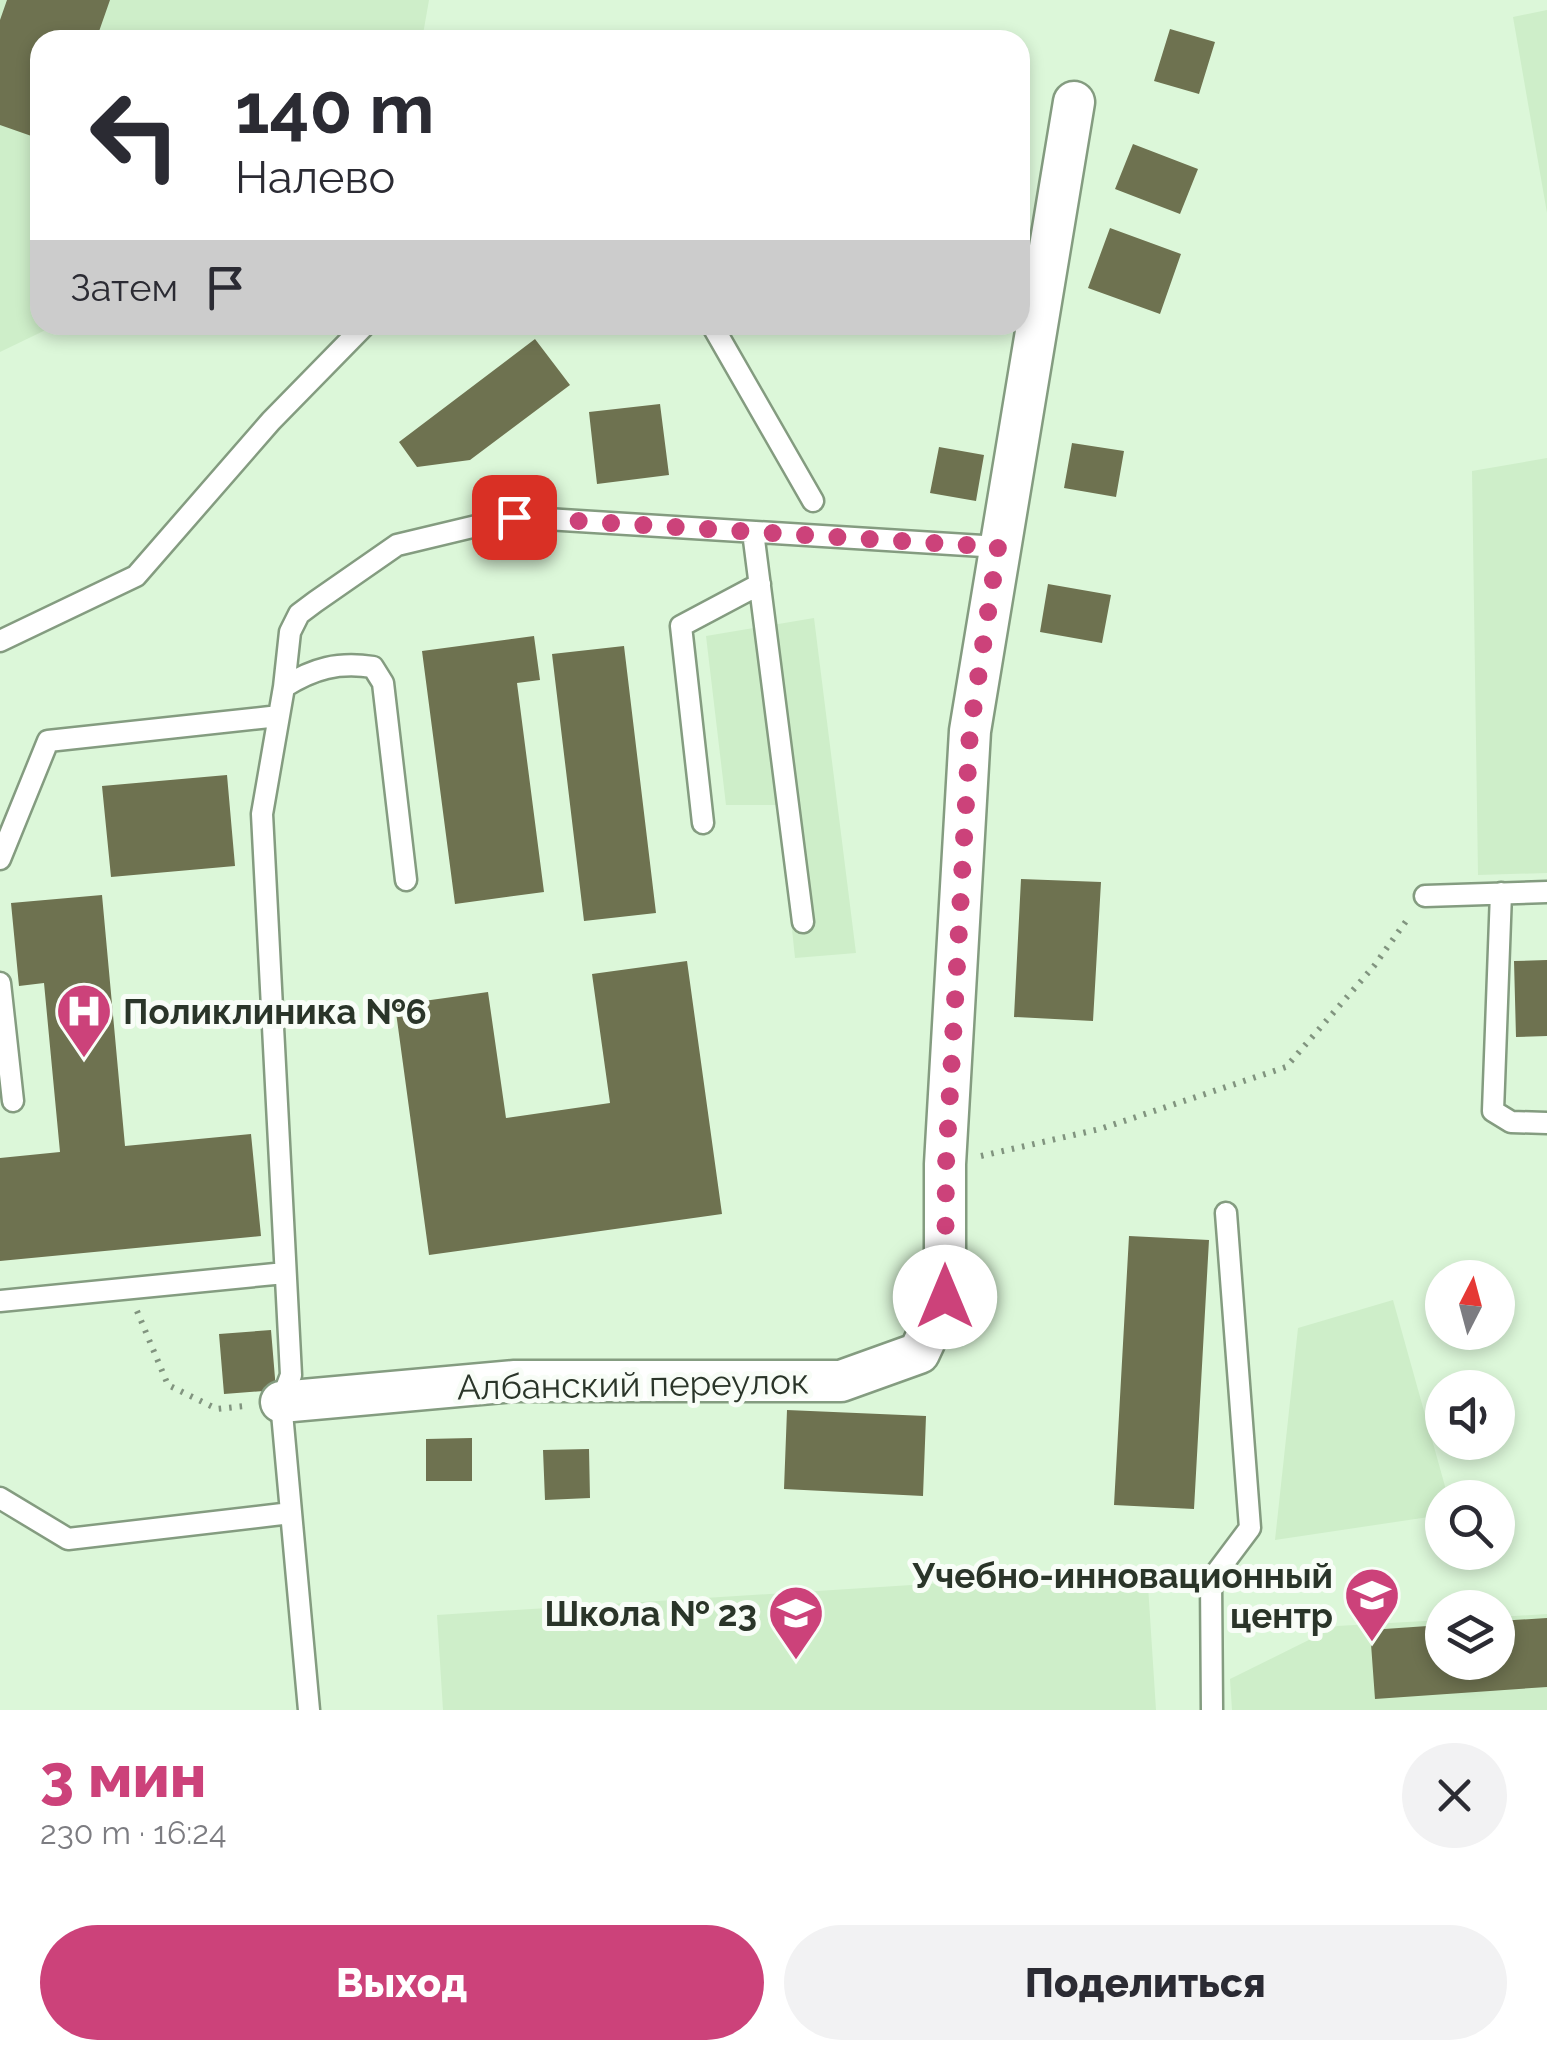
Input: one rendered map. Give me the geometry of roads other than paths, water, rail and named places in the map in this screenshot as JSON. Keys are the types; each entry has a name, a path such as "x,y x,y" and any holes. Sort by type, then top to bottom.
{"street":[{"path":"998,547 1074,102"},
{"name":"Албанский переулок","path":"281,1402 515,1380 842,1381 919,1352 945,1297 946,1164 970,731 998,547"}],"lane":[{"path":"0,640 136,576 271,421 356,335"},
{"path":"718,335 813,500"},
{"path":"309,1710 281,1402 291,1374 262,814 284,688 285,650 299,614 397,545 514,517 998,547"},
{"path":"754,532 803,922"},
{"path":"704,822 681,626 760,584"},
{"path":"284,688 308,671 344,663 373,668 382,683 406,880"},
{"path":"0,859 48,741 279,716"},
{"path":"1424,896 1547,892"},
{"path":"1501,894 1493,1111 1511,1122 1547,1123"},
{"path":"0,983 13,1100"},
{"path":"1212,1710 1212,1580 1250,1528 1226,1213"},
{"path":"0,1301 285,1273"},
{"path":"0,1498 68,1539 291,1512"}],"place":[{"name":"Поликлиника №6","path":"84,1060"},
{"name":"Учебно-инновационный центр","path":"1372,1644"},
{"name":"Школа № 23","path":"796,1662"}]}
